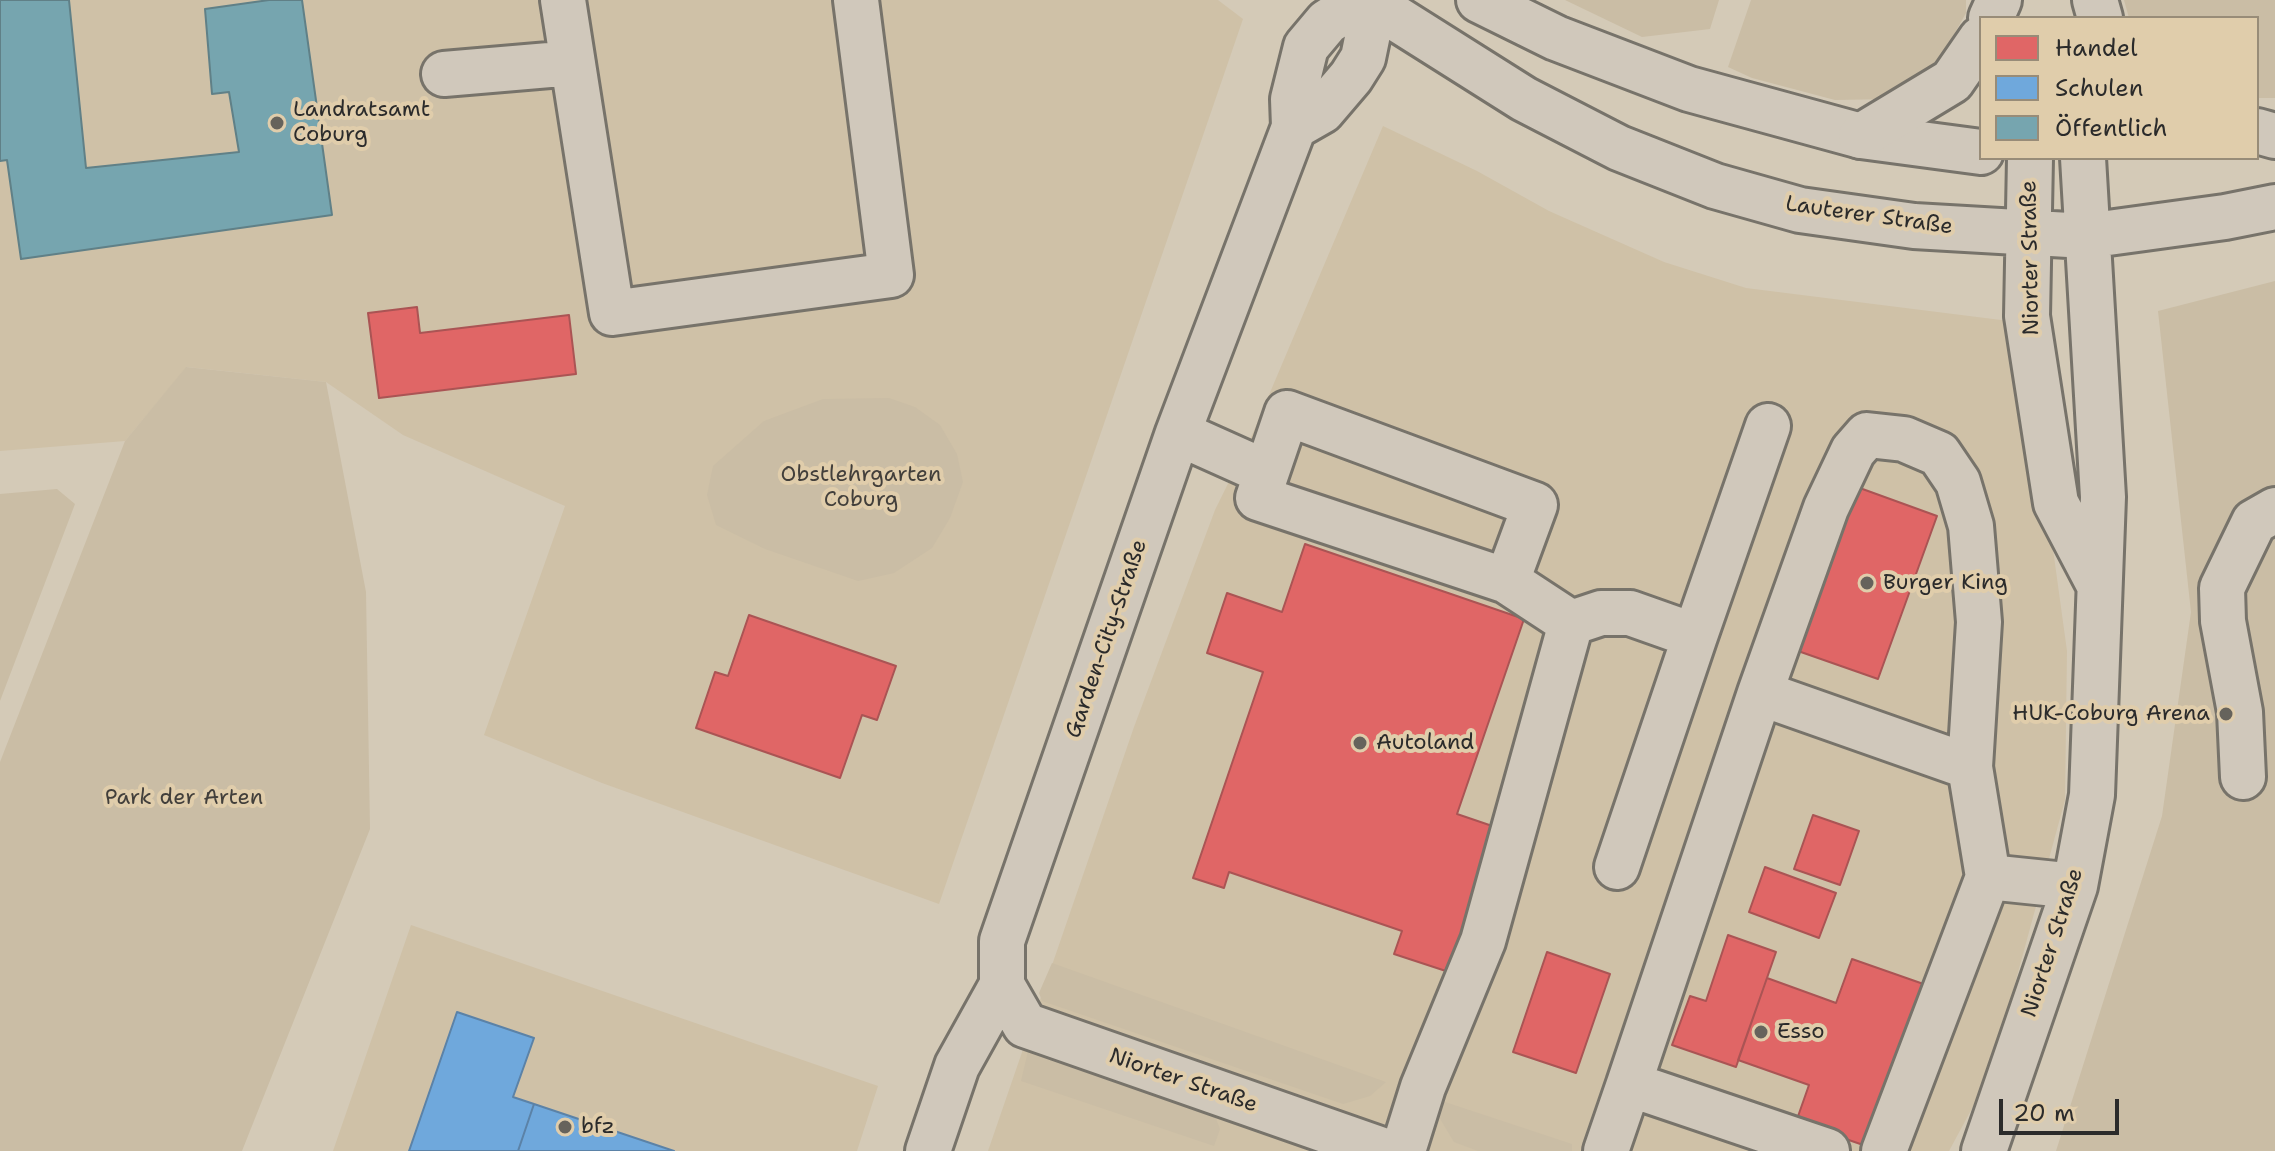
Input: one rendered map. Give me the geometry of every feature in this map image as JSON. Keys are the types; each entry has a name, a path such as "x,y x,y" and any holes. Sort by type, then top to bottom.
{"main road":[{"path":"563,0 612,313 891,275 856,0"},
{"path":"1479,0 1556,38 1689,89 1861,136 1979,152"},
{"name":"Garden-City-Straße","path":"928,1151 957,1066 1002,985 1002,941 1178,433 1294,127 1322,111 1357,68 1370,36 1372,1"},
{"name":"Lauterer Straße","path":"1372,1 1524,99 1619,148 1715,186 1814,212 1914,226 2086,236 2275,207"},
{"path":"1861,136 1952,81 1979,42"},
{"path":"444,74 573,63"},
{"name":"Niorter Straße","path":"2030,160 2027,316 2056,503 2099,585"},
{"name":"Niorter Straße","path":"1984,1151 2075,886 2092,795 2103,497 2083,160"},
{"path":"1507,581 1535,505 1287,413 1258,498 1507,581 1571,623"},
{"path":"1617,867 1768,426"},
{"path":"1178,433 1265,472"},
{"path":"1606,1151 1777,642 1826,508 1853,451 1867,435 1904,439 1939,454 1958,482 1971,526 1979,622 1970,767 1988,877 1884,1151"},
{"path":"2243,777 2240,712 2223,621 2222,588 2254,522 2275,510"},
{"path":"1571,623 1601,613 1630,613 1695,636"},
{"path":"1403,1151 1423,1087 1483,941 1571,623"},
{"path":"1760,693 1970,767"},
{"path":"1988,877 2075,886"},
{"name":"Niorter Straße","path":"1002,985 1025,1025 1385,1151"},
{"path":"1629,1084 1827,1151"}],"shaded area":[{"path":"0,0 1218,0 1243,19 939,904 602,783 484,735 565,506 403,435 326,382 187,367 125,441 0,451"},
{"path":"1383,126 1477,171 1549,211 1664,262 1746,288 2009,321 2041,462 2067,651 2065,800 1990,1075 1949,1151 988,1151 1134,727 1215,510 1252,435"},
{"path":"411,925 878,1086 857,1151 333,1151"}],"green space":[{"path":"1565,0 1719,0 1710,29 1642,37"},
{"path":"1751,0 1966,0 1966,13 1937,65 1892,99 1835,100 1752,78 1728,67"},
{"path":"2124,0 2275,0 2275,98 2259,98 2259,16 2128,16"},
{"name":"HUK-Coburg Arena","path":"2275,281 2275,1151 2056,1151 2162,816 2191,612 2158,311"},
{"name":"Park der Arten","path":"186,367 326,382 366,592 370,829 242,1151 0,1151 0,762 125,441"},
{"name":"Obstlehrgarten Coburg","path":"889,398 915,407 940,425 957,454 963,482 950,518 932,548 894,573 858,581 765,549 716,525 707,495 713,466 764,421 823,399"},
{"path":"57,489 75,504 0,701 0,494"},
{"path":"1052,963 1386,1082 1370,1096 1343,1104 1042,1001 1039,993"},
{"path":"1029,1047 1211,1106 1220,1129 1214,1146 1021,1081"},
{"path":"1442,1101 1572,1144 1572,1151 1478,1151 1454,1142 1436,1112"}],"building: Handel":[{"path":"417,307 420,333 569,315 576,374 379,398 368,313"},
{"name":"Burger King","path":"1857,487 1937,516 1878,679 1798,651"},
{"name":"Autoland","path":"1305,544 1524,619 1457,814 1504,830 1455,974 1394,954 1402,931 1229,872 1224,888 1193,878 1263,672 1207,653 1227,593 1282,612"},
{"path":"749,615 896,666 877,720 862,715 840,778 696,728 715,672 728,676"},
{"path":"1813,815 1859,831 1840,885 1794,869"},
{"path":"1765,867 1836,893 1819,938 1749,912"},
{"path":"1728,935 1776,952 1736,1067 1672,1045 1690,996 1706,1001"},
{"path":"1547,952 1610,974 1576,1073 1513,1052"},
{"path":"1852,959 1932,987 1875,1149 1796,1122 1809,1085 1738,1060 1767,978 1836,1003"}],"building: Schulen":[{"path":"457,1012 534,1038 513,1097 534,1104 518,1151 409,1151"},
{"name":"bfz","path":"534,1104 674,1151 518,1151"}],"building: Öffentlich":[{"name":"Landratsamt Coburg","path":"0,0 69,0 86,168 239,152 229,92 212,94 205,9 269,0 302,0 332,215 21,259 7,160 0,161"}],"place":[{"name":"Landratsamt Coburg","path":"277,123"},
{"name":"Burger King","path":"1867,583"},
{"name":"HUK-Coburg Arena","path":"2226,714"},
{"name":"Autoland","path":"1360,743"},
{"name":"Esso","path":"1761,1032"},
{"name":"bfz","path":"565,1127"}]}
